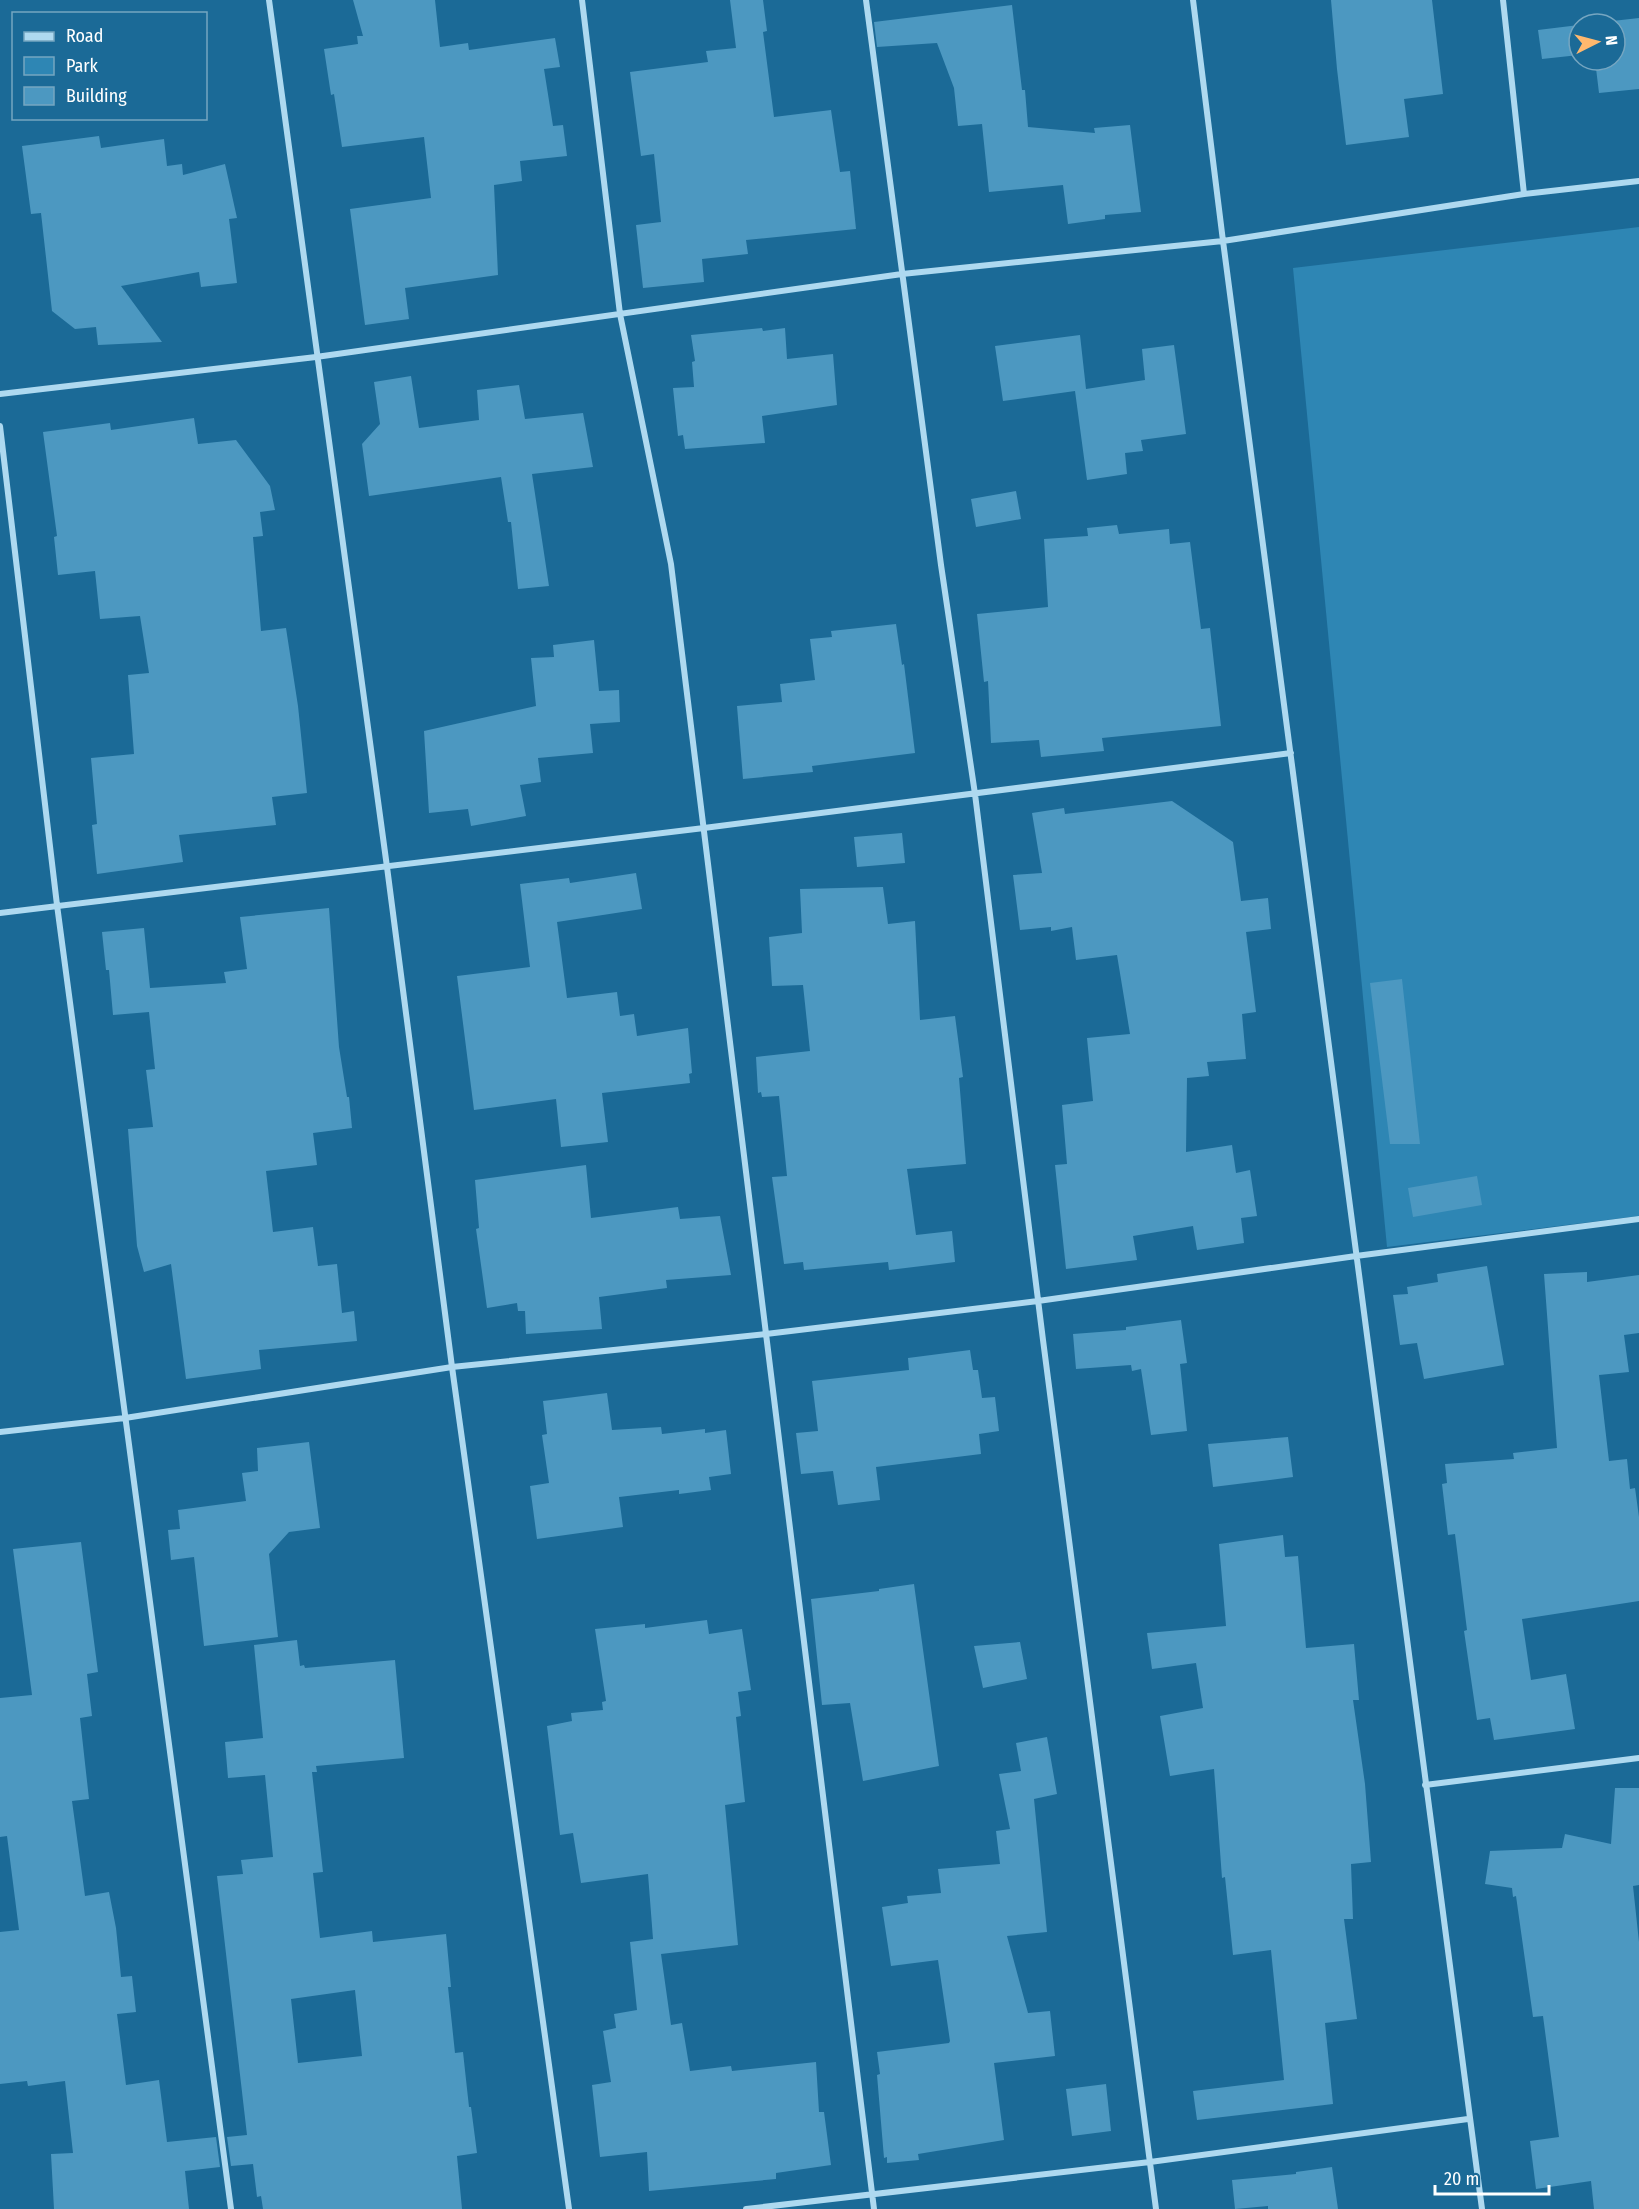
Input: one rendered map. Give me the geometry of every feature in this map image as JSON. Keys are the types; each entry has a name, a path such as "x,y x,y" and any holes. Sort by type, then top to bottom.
{"street":[{"path":"269,0 387,867 452,1367 569,2209"},
{"path":"582,0 620,314 671,564 874,2209"},
{"path":"866,0 975,794 1038,1301 1156,2209"},
{"path":"1193,0 1468,2119 1482,2209"},
{"path":"1503,0 1524,194"},
{"path":"0,394 316,357 902,274 1223,241 1524,194 1639,181"},
{"path":"0,426 57,905 231,2209"},
{"path":"0,913 704,828 1291,753"},
{"path":"0,1432 125,1418 452,1367 766,1334 1038,1301 1639,1219"},
{"path":"1425,1785 1639,1758"},
{"path":"746,2209 1150,2162 1468,2119"}],"green space":[{"path":"1639,227 1639,1216 1387,1247 1293,268"}],"building":[{"path":"353,0 435,0 440,47 468,43 469,50 555,38 560,67 544,69 553,126 563,125 567,156 520,161 522,181 494,185 498,275 405,288 409,319 365,325 350,209 431,198 424,137 342,147 324,49 358,44 357,36 363,36"},
{"path":"730,0 763,0 767,31 763,32 774,117 831,110 840,172 850,171 856,229 746,240 748,254 702,259 704,282 643,288 636,225 661,222 654,154 641,156 630,72 708,62 706,51 736,48"},
{"path":"1331,0 1432,0 1443,94 1404,99 1409,137 1346,145"},
{"path":"1012,5 1022,90 1025,90 1028,127 1095,133 1094,128 1130,125 1141,212 1105,215 1105,219 1068,224 1063,185 989,192 982,124 958,126 954,88 937,43 877,47 874,22"},
{"path":"1639,18 1639,89 1599,93 1596,72 1627,72 1627,19"},
{"path":"1567,26 1567,56 1542,59 1538,30"},
{"path":"99,136 101,148 164,139 167,166 182,164 183,175 225,164 237,218 229,219 237,283 201,287 199,272 121,286 162,342 98,345 96,327 75,329 52,311 41,213 31,214 22,146"},
{"path":"762,328 763,331 785,328 787,359 833,354 837,405 762,416 765,443 685,449 683,435 678,436 673,388 694,387 692,362 695,361 691,335"},
{"path":"1080,335 1086,389 1145,380 1142,349 1174,345 1186,434 1141,440 1143,451 1125,453 1127,474 1087,480 1075,391 1003,401 995,346"},
{"path":"411,376 419,428 479,420 477,390 519,385 525,419 583,413 593,467 532,474 549,586 518,589 511,522 508,522 501,477 369,496 362,444 380,424 374,382"},
{"path":"194,418 198,444 236,440 270,486 275,510 260,512 263,536 253,537 261,631 286,628 298,706 307,793 272,797 276,825 179,835 183,862 97,874 92,825 97,824 91,758 134,754 128,675 149,673 140,616 100,619 95,571 58,575 54,537 57,536 43,432 110,423 111,430"},
{"path":"1016,491 1021,519 976,527 971,499"},
{"path":"1117,525 1119,534 1169,529 1170,544 1190,542 1201,629 1210,628 1221,726 1102,738 1104,751 1041,757 1039,740 991,743 988,681 984,682 977,614 1048,607 1044,539 1088,536 1087,528"},
{"path":"896,624 902,665 904,664 915,753 812,766 813,772 743,779 737,706 782,702 780,684 815,680 810,639 832,637 831,631"},
{"path":"594,640 599,691 619,690 620,722 590,724 593,753 538,758 541,782 520,785 526,816 471,826 468,809 429,813 424,731 536,706 531,658 554,657 553,645"},
{"path":"1172,801 1233,842 1241,901 1268,898 1271,929 1246,932 1256,1012 1242,1014 1246,1059 1207,1062 1209,1076 1187,1078 1186,1152 1232,1145 1236,1173 1250,1170 1257,1216 1241,1218 1244,1243 1197,1250 1193,1226 1133,1236 1137,1260 1066,1269 1055,1165 1067,1164 1062,1105 1093,1101 1087,1038 1130,1034 1117,955 1076,960 1072,927 1051,931 1051,927 1020,930 1013,875 1042,873 1032,813 1064,808 1065,814"},
{"path":"902,833 905,863 857,867 854,837"},
{"path":"636,873 642,909 557,922 567,998 617,992 620,1016 634,1014 637,1036 688,1028 692,1073 689,1074 690,1083 602,1093 608,1142 561,1147 556,1099 474,1110 457,976 530,967 520,884 569,878 570,883"},
{"path":"883,887 888,924 915,921 920,1020 955,1016 963,1077 959,1078 966,1164 907,1169 916,1235 952,1231 955,1262 889,1270 888,1262 804,1270 803,1262 784,1264 772,1177 787,1176 779,1096 762,1097 761,1092 758,1093 756,1057 810,1051 803,985 772,986 769,937 802,933 800,889"},
{"path":"329,908 339,1047 347,1097 349,1097 352,1128 313,1133 317,1165 266,1171 273,1232 313,1227 318,1266 337,1264 342,1313 354,1311 357,1341 259,1350 261,1369 186,1379 171,1264 144,1272 137,1246 128,1129 153,1127 146,1070 155,1069 149,1012 113,1015 109,970 106,970 102,932 144,928 150,988 226,983 224,972 247,969 240,917"},
{"path":"1402,979 1420,1144 1390,1144 1370,983"},
{"path":"586,1165 591,1218 678,1207 680,1219 720,1216 731,1275 666,1280 667,1288 599,1297 602,1329 526,1334 525,1311 518,1311 517,1303 487,1308 476,1229 479,1228 475,1180"},
{"path":"1477,1176 1482,1205 1413,1217 1408,1188"},
{"path":"1487,1266 1504,1365 1424,1379 1417,1343 1400,1345 1393,1295 1408,1294 1407,1287 1438,1282 1437,1274"},
{"path":"1587,1272 1587,1282 1639,1275 1639,1333 1624,1335 1629,1372 1599,1375 1609,1461 1627,1459 1630,1489 1635,1488 1639,1517 1639,1601 1522,1619 1531,1680 1566,1674 1575,1729 1494,1740 1490,1718 1477,1720 1464,1631 1467,1630 1455,1534 1448,1535 1442,1484 1447,1483 1445,1464 1514,1459 1513,1453 1557,1448 1544,1274"},
{"path":"1181,1320 1187,1363 1180,1364 1187,1431 1151,1435 1141,1369 1132,1371 1131,1365 1076,1369 1073,1334 1126,1330 1126,1327"},
{"path":"970,1350 973,1370 978,1370 982,1398 995,1397 999,1431 979,1434 981,1454 876,1467 880,1500 838,1505 833,1471 801,1474 796,1433 818,1431 812,1381 909,1370 908,1358"},
{"path":"607,1393 612,1430 661,1427 662,1434 705,1429 705,1433 726,1430 731,1474 709,1477 711,1490 679,1494 679,1490 619,1497 623,1527 537,1539 530,1486 549,1483 542,1435 547,1434 543,1401"},
{"path":"1288,1437 1293,1477 1213,1487 1208,1444"},
{"path":"309,1442 320,1528 289,1532 269,1554 278,1637 204,1646 194,1557 171,1560 168,1530 180,1529 178,1510 246,1501 242,1473 258,1471 257,1448"},
{"path":"1283,1535 1285,1557 1298,1556 1306,1648 1354,1644 1359,1700 1353,1700 1365,1784 1371,1862 1351,1864 1353,1919 1344,1919 1357,2019 1325,2023 1333,2104 1197,2120 1193,2091 1284,2080 1271,1950 1233,1955 1225,1877 1222,1878 1214,1769 1170,1776 1160,1716 1203,1708 1196,1663 1152,1669 1147,1633 1226,1626 1219,1544"},
{"path":"81,1542 98,1672 87,1674 92,1716 80,1718 89,1799 72,1801 85,1896 109,1892 116,1928 121,1977 132,1976 136,2012 117,2014 126,2085 159,2080 167,2142 216,2137 220,2167 185,2171 189,2209 54,2209 51,2154 73,2153 65,2081 28,2086 27,2081 0,2084 0,1932 19,1930 7,1836 0,1837 0,1698 32,1695 13,1549"},
{"path":"914,1584 939,1766 863,1781 850,1703 822,1705 811,1599 879,1591 879,1589"},
{"path":"707,1620 709,1634 742,1629 751,1690 738,1692 741,1716 736,1717 745,1802 725,1805 738,1945 661,1954 671,2025 682,2023 690,2071 731,2066 732,2071 816,2062 819,2112 824,2112 831,2165 776,2173 776,2179 649,2191 647,2152 600,2157 592,2085 611,2082 603,2031 616,2028 614,2014 637,2010 630,1942 653,1939 648,1874 581,1883 573,1833 560,1835 547,1726 572,1721 571,1713 603,1710 602,1702 606,1701 595,1629 645,1624 645,1628"},
{"path":"297,1640 300,1666 304,1665 305,1668 395,1660 404,1758 316,1766 317,1772 312,1772 323,1872 313,1873 320,1938 372,1931 373,1942 446,1934 451,1987 448,1987 455,2053 463,2052 477,2153 457,2156 462,2209 263,2209 261,2196 257,2197 253,2164 231,2166 227,2137 247,2135 217,1876 243,1874 241,1860 273,1857 265,1775 228,1778 225,1742 263,1738 254,1645","holes":["355,1990 362,2056 298,2063 291,1999"]},
{"path":"1020,1642 1027,1679 983,1688 974,1646"},
{"path":"1047,1737 1057,1794 1034,1799 1047,1932 1007,1936 1028,2013 1050,2011 1055,2056 994,2063 1004,2140 918,2154 919,2160 887,2163 887,2157 884,2158 877,2052 949,2043 950,2041 938,1960 891,1966 882,1907 908,1903 907,1896 941,1893 938,1869 1000,1864 996,1831 1010,1829 999,1774 1021,1771 1016,1743"},
{"path":"1615,1788 1639,1788 1639,1885 1633,1886 1639,1942 1639,2209 1594,2209 1591,2181 1536,2189 1530,2141 1559,2137 1543,2016 1533,2017 1516,1896 1513,1897 1512,1888 1485,1884 1490,1851 1562,1848 1565,1834 1611,1844"},
{"path":"1106,2084 1111,2131 1072,2136 1066,2089"},
{"path":"1332,2167 1338,2209 1268,2209 1268,2206 1235,2209 1232,2180 1296,2174 1296,2172"}]}
